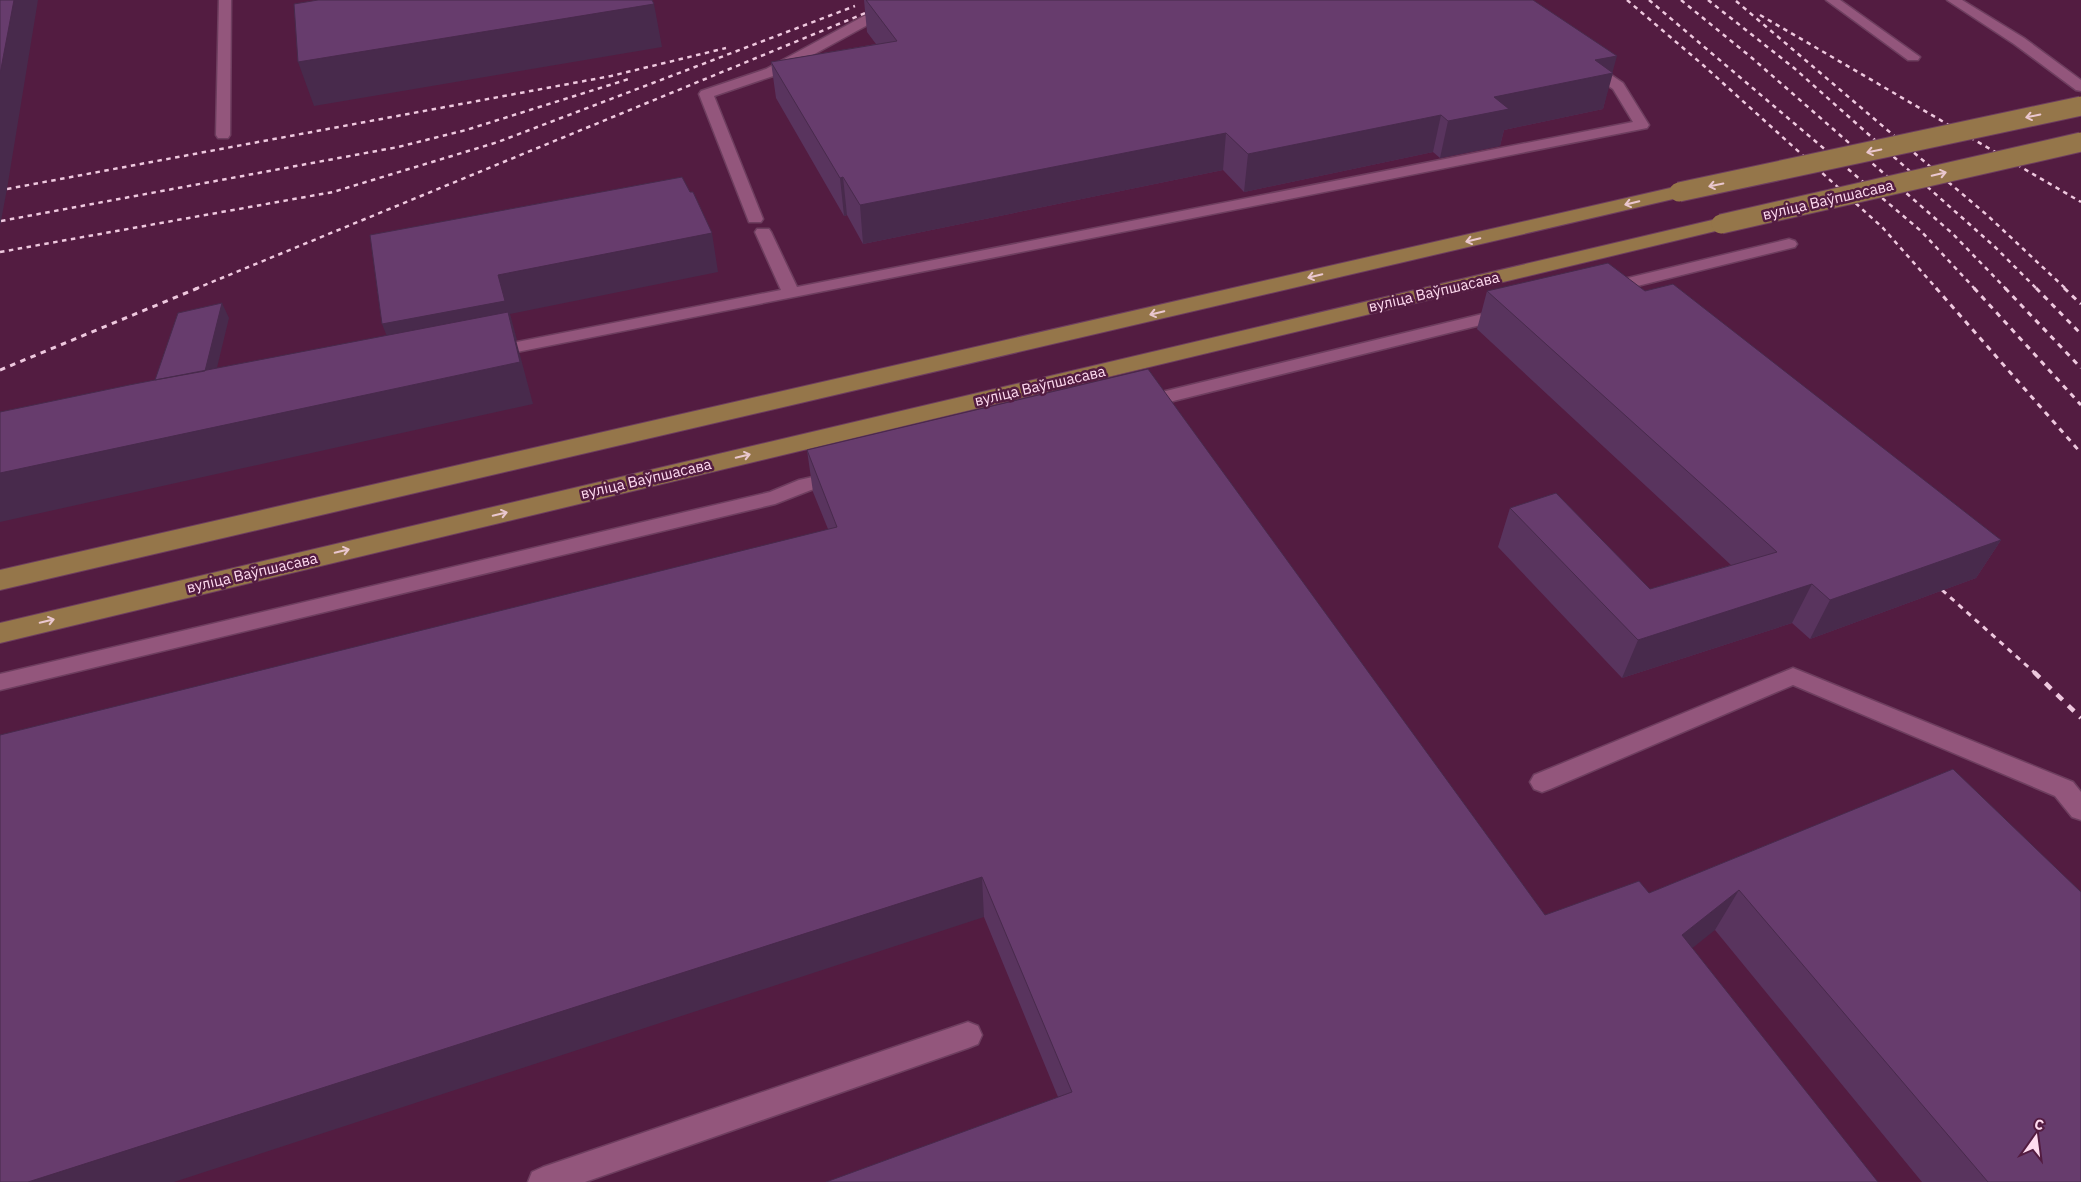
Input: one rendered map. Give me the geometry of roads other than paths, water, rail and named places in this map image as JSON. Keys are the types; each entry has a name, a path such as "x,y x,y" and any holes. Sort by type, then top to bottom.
{"main road":[{"path":"0,580 1679,192 2081,106"},
{"name":"вуліца Ваўпшасава","path":"0,632 1721,224 2081,142"}],"lane":[{"path":"223,135 225,0"},
{"path":"1832,0 1913,57"},
{"path":"1953,0 2020,41 2081,87"},
{"path":"790,293 759,226 706,94 771,72 869,19 905,12"},
{"path":"478,355 1642,125 1618,86 1570,54"},
{"path":"1586,294 1789,244"},
{"path":"1124,407 1529,308"},
{"path":"0,682 775,496 806,485 854,473"},
{"path":"1542,782 1793,676 2064,789 2081,810"},
{"path":"543,1182 968,1035"}],"railway":[{"path":"195,289 897,0"},
{"path":"1627,0 1703,65 1883,228 1937,289"},
{"path":"1649,0 1921,231 1975,289"},
{"path":"1681,0 1752,58 1953,234 2006,289"},
{"path":"1708,0 1794,68 1995,247 2036,288"},
{"path":"1736,1 1987,215 2066,289"},
{"path":"0,252 333,192 498,142 855,6"},
{"path":"1760,15 2081,202"},
{"path":"7,189 611,76 726,48"},
{"path":"1,221 398,147 466,130 632,78"},
{"path":"0,370 198,288"},
{"path":"1936,288 2081,453"},
{"path":"1974,288 2081,405"},
{"path":"2005,288 2081,368"},
{"path":"2036,288 2081,334"},
{"path":"2064,288 2081,304"},
{"path":"1942,590 2035,673"},
{"path":"2034,672 2081,718"}]}
